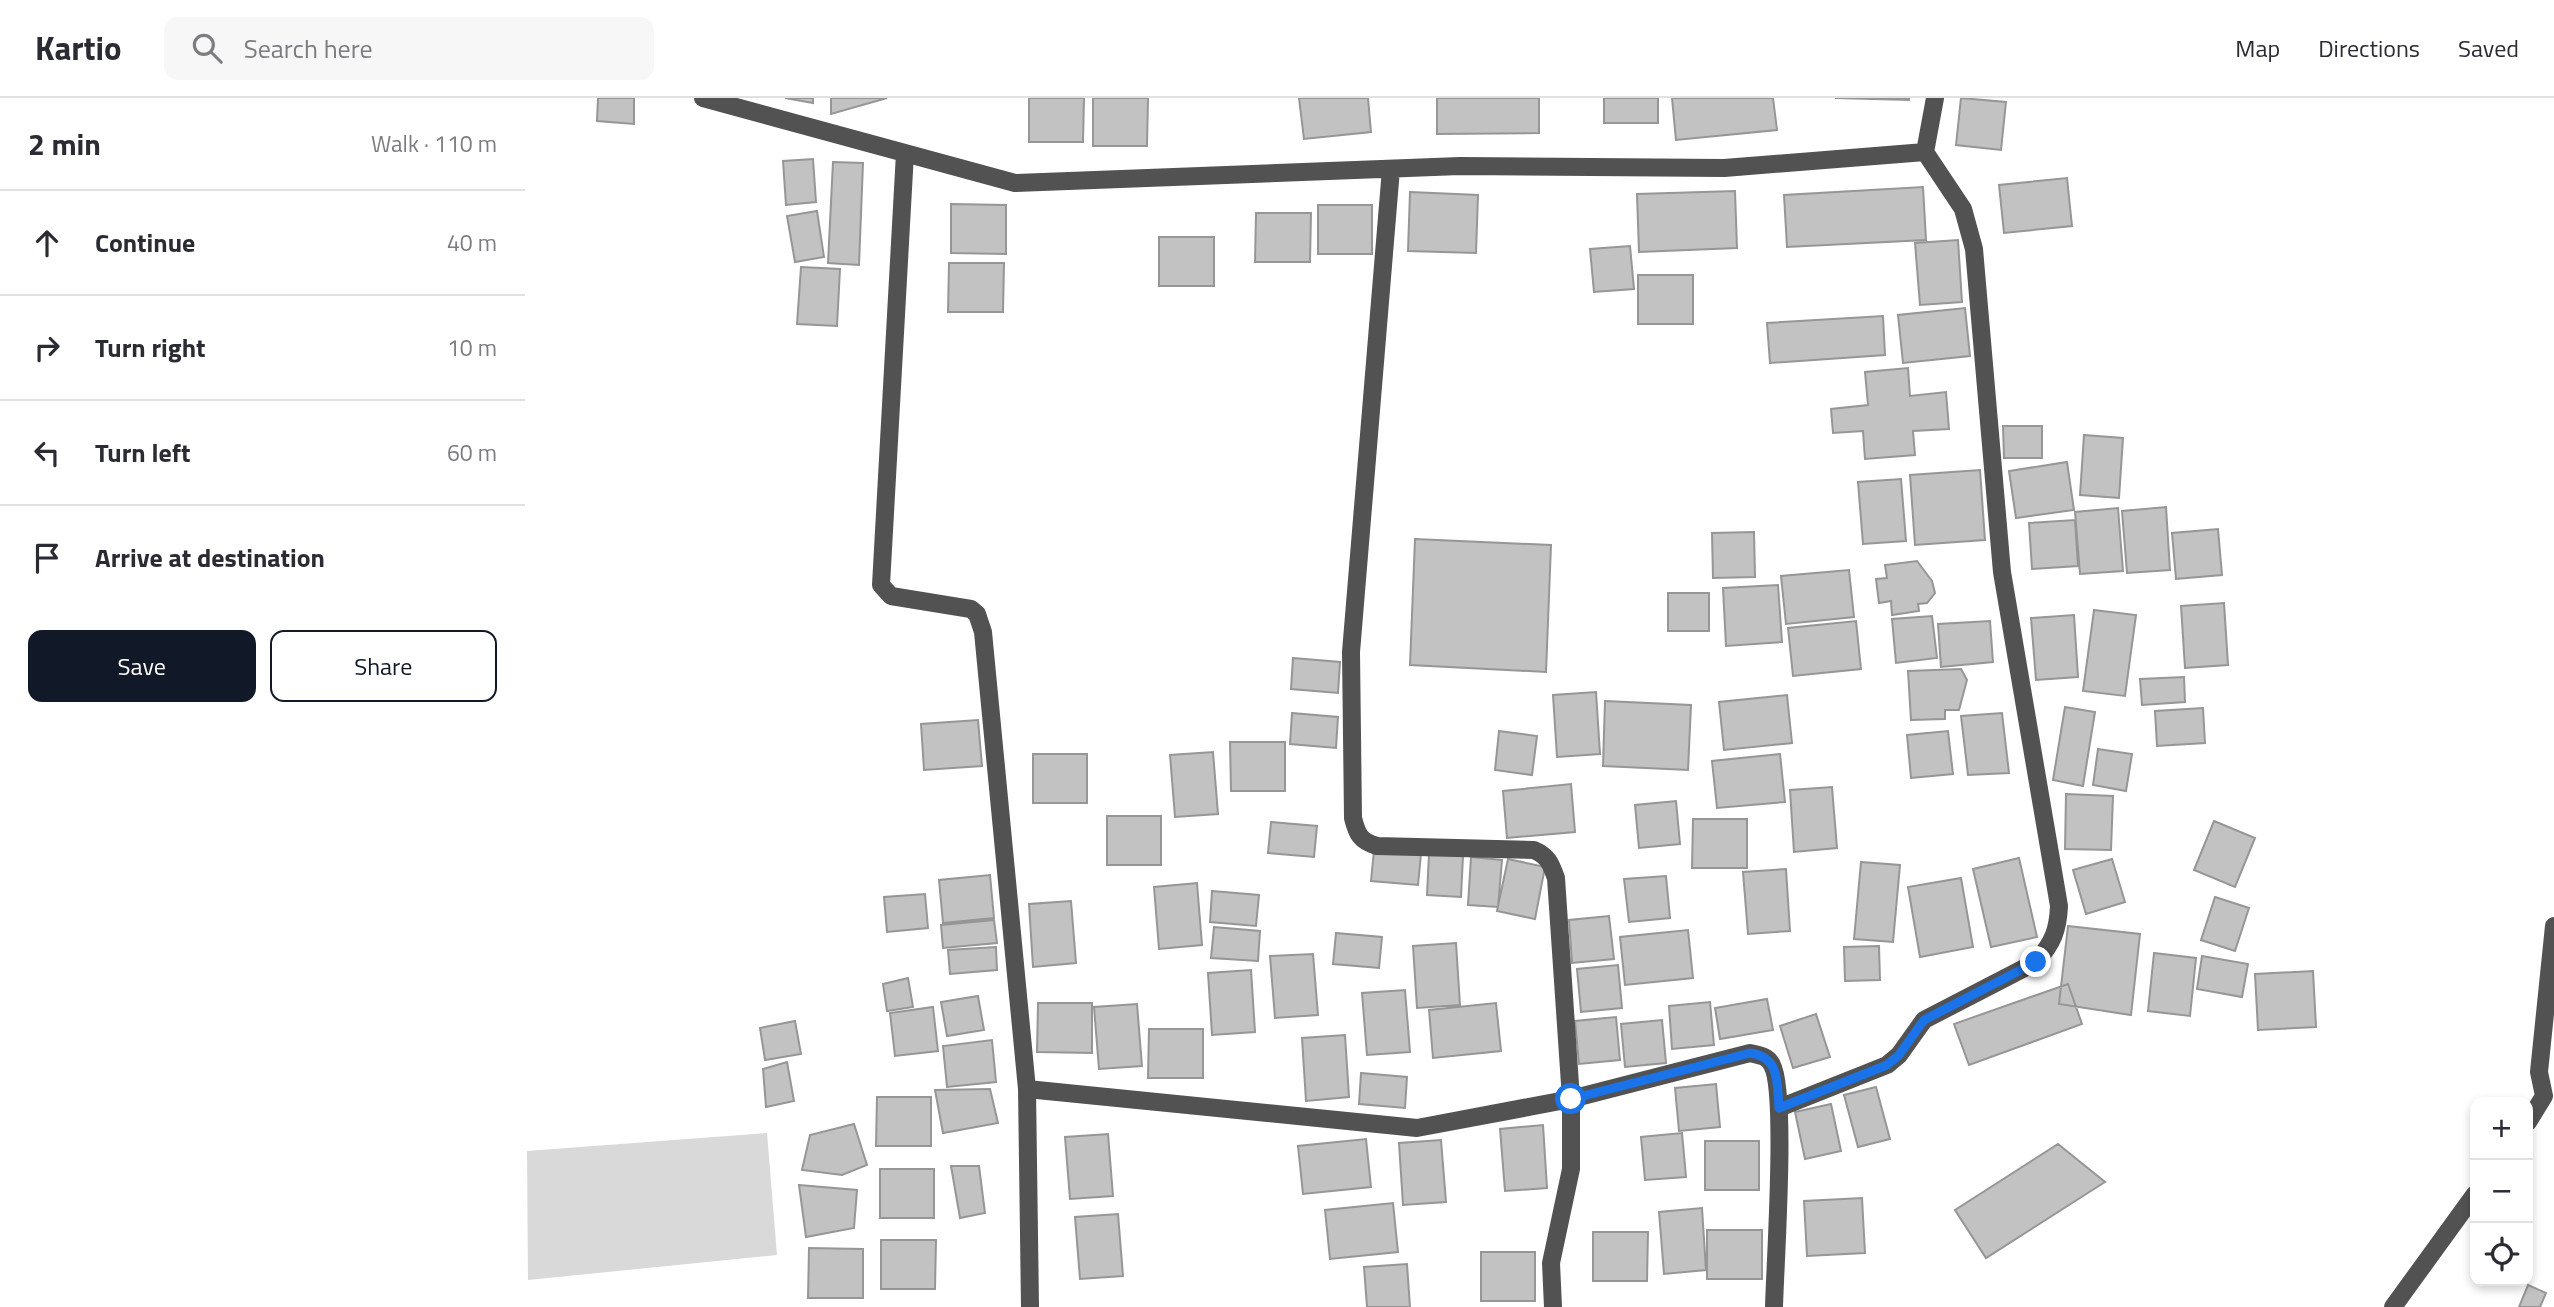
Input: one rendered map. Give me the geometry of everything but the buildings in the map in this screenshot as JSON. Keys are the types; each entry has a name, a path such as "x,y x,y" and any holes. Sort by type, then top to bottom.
{"street":[{"path":"703,98 1015,183 1391,169 1724,168 1925,152"},
{"path":"1779,1108 1887,1065 1899,1055 1924,1020 2036,962 2049,948 2058,930 2059,906 2008,616 1997,527 1975,249 1963,209 1925,152 1935,98"},
{"path":"905,153 881,585 891,596 971,609 981,622 1027,1089 1030,1307"},
{"path":"1391,169 1351,652 1353,818 1357,833 1364,842 1377,846 1534,850 1545,855 1556,878 1571,1099 1570,1182 1551,1263 1553,1307"},
{"path":"2533,1114 2544,1096 2539,1072 2554,926"},
{"path":"1027,1089 1402,1128 1571,1099 1750,1053 1761,1055 1771,1061 1776,1073 1779,1108 1774,1307"},
{"path":"2393,1307 2470,1201"}],"shaded area":[{"path":"767,1133 777,1255 528,1280 527,1151"}],"route":[{"path":"1571,1099 1750,1053 1771,1061 1776,1073 1779,1108 1887,1065 1899,1055 1924,1020 2036,962"}]}
